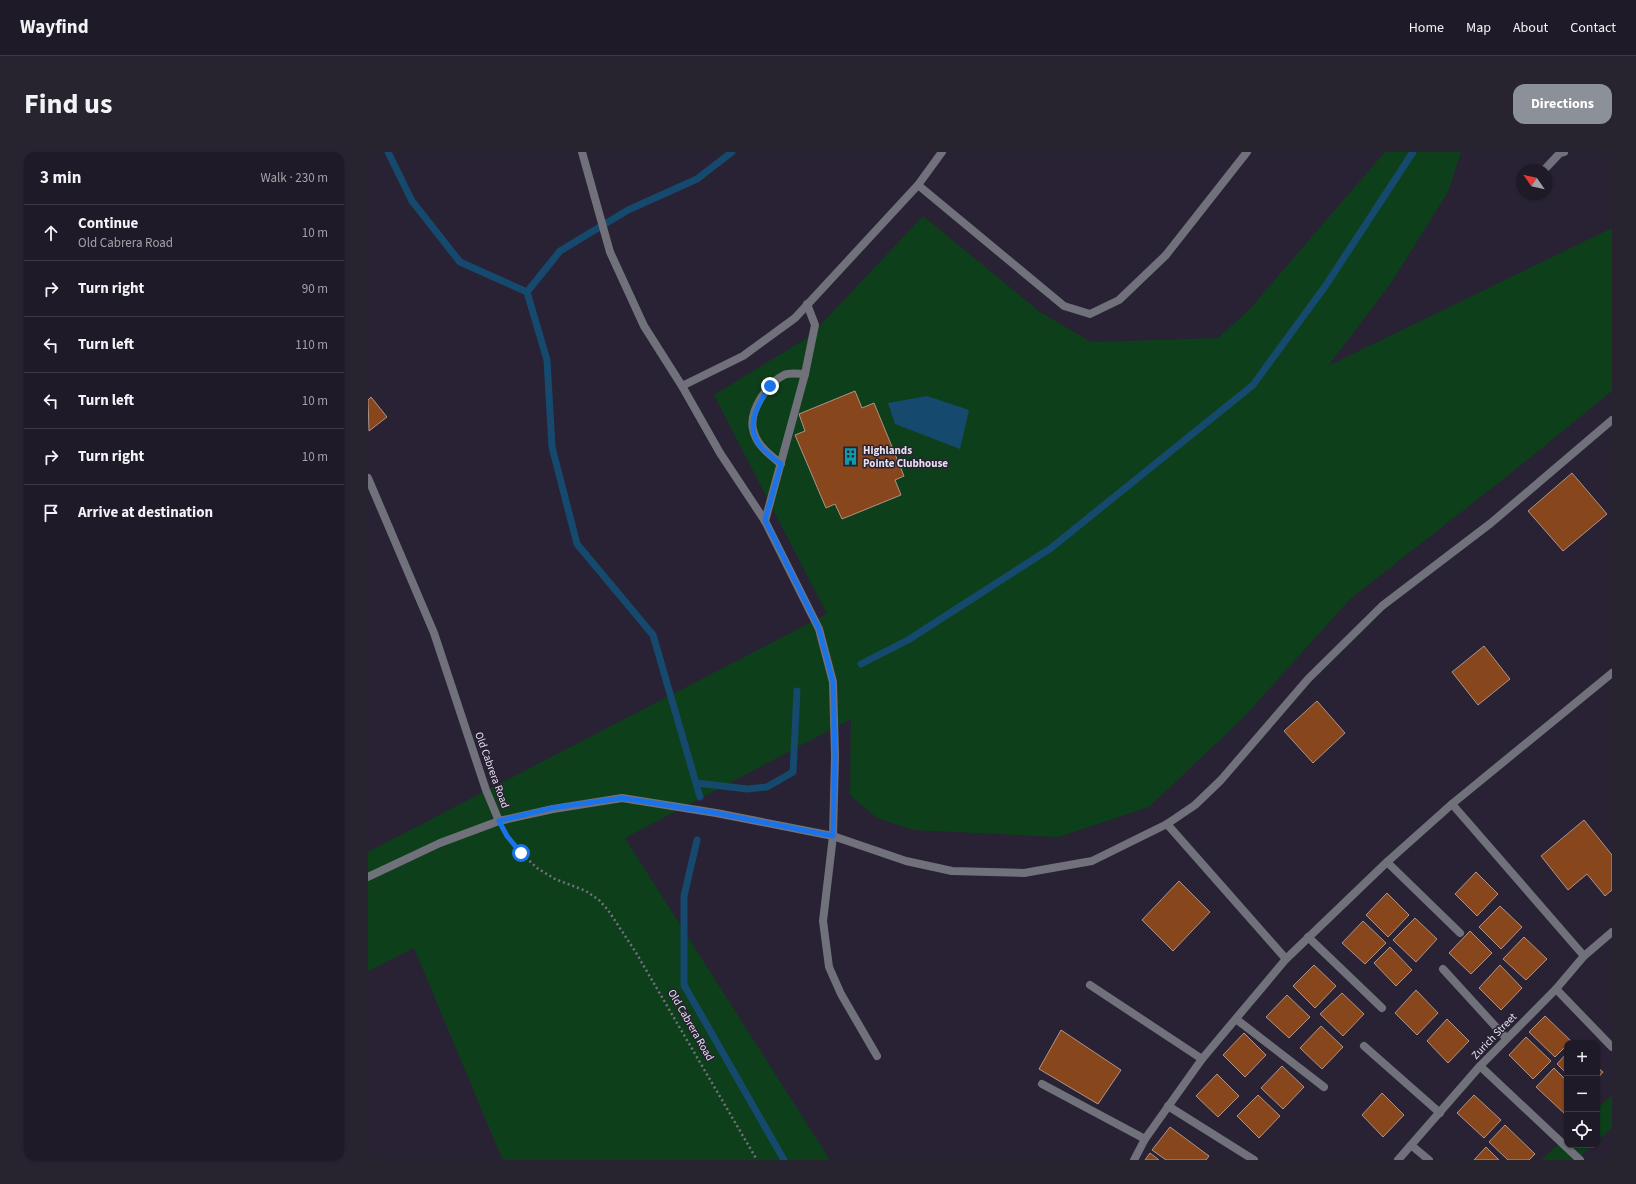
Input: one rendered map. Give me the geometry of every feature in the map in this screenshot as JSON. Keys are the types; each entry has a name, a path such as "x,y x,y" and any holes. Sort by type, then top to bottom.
{"street":[{"path":"582,152 610,252 644,326 682,386 720,453 765,520 819,629 833,682 835,756 833,836 823,921 829,967 841,994 877,1056"},
{"path":"682,386 743,356 795,318 918,185 942,152"},
{"path":"918,185 1064,306 1090,314 1119,300 1166,256 1247,152"},
{"path":"1550,164 1560,153 1564,152"},
{"path":"765,520 805,374 815,325 807,304"},
{"path":"781,464 763,449 753,428 753,417 759,401 770,386 784,375 793,373 805,374"},
{"path":"368,877 440,843 499,821 552,808 622,798 716,813 833,836 906,861 952,871 1024,873 1092,861 1167,824 1195,805 1221,780 1308,679 1382,606 1491,523 1612,420"},
{"name":"Old Cabrera Road","path":"368,478 434,632 486,790 499,821"},
{"path":"1134,1160 1145,1140 1202,1059 1286,959 1387,862 1452,804 1612,673"},
{"path":"1452,804 1584,956"},
{"path":"1167,824 1286,959"},
{"path":"1387,862 1460,933"},
{"name":"Zurich Street","path":"1398,1160 1506,1038 1556,989 1584,956 1612,932"},
{"path":"1308,937 1382,1008"},
{"path":"1443,969 1506,1038"},
{"path":"1090,985 1202,1059"},
{"path":"1556,989 1612,1047"},
{"path":"1236,1019 1324,1087"},
{"path":"1364,1046 1440,1113"},
{"path":"1480,1066 1580,1160"},
{"path":"1042,1084 1145,1140"},
{"path":"1168,1106 1254,1160"},
{"path":"1411,1145 1429,1160"}],"path":[{"name":"Old Cabrera Road","path":"499,821 507,836 521,853 537,868 555,879 586,891 608,910 635,951 757,1160"}],"green space":[{"path":"1385,152 1461,152 1448,192 1391,283 1328,366 1612,228 1612,391 1506,477 1350,599 1243,718 1149,807 1059,837 913,830 877,818 850,795 851,719 625,838 830,1160 504,1160 414,948 368,971 368,852 827,614 714,395 810,336 923,216 1040,312 1091,342 1218,338 1249,310"},
{"path":"1612,1095 1612,1128 1600,1138 1600,1112 1600,1106"},
{"path":"1564,1139 1564,1148 1590,1148 1576,1160 1541,1160"}],"water":[{"path":"927,396 969,410 960,449 895,424 888,403"}],"building":[{"name":"Highlands Pointe Clubhouse","path":"855,391 862,408 874,403 904,476 895,480 901,495 842,519 835,504 826,508 795,435 805,431 799,414"},
{"path":"371,397 387,417 369,431 368,400"},
{"path":"1572,473 1607,514 1563,551 1528,511"},
{"path":"1484,646 1510,679 1478,705 1452,672"},
{"path":"1317,701 1345,733 1313,763 1284,731"},
{"path":"1584,820 1612,855 1612,890 1605,896 1587,874 1568,890 1541,856"},
{"path":"1476,872 1498,894 1477,916 1455,894"},
{"path":"1179,881 1210,912 1173,951 1142,920"},
{"path":"1387,893 1409,915 1388,937 1366,915"},
{"path":"1500,906 1522,927 1501,949 1479,927"},
{"path":"1415,918 1437,939 1416,962 1393,940"},
{"path":"1363,921 1386,943 1365,964 1342,943"},
{"path":"1470,931 1492,953 1471,974 1449,953"},
{"path":"1524,937 1547,959 1526,980 1503,959"},
{"path":"1390,947 1412,970 1396,986 1374,963"},
{"path":"1314,965 1336,986 1315,1008 1293,986"},
{"path":"1500,965 1522,988 1501,1010 1479,988"},
{"path":"1416,990 1438,1013 1417,1035 1395,1013"},
{"path":"1342,993 1364,1014 1343,1036 1320,1014"},
{"path":"1287,995 1310,1017 1289,1038 1266,1017"},
{"path":"1545,1016 1570,1040 1564,1040 1564,1048 1555,1057 1529,1032"},
{"path":"1447,1019 1469,1041 1448,1063 1427,1041"},
{"path":"1321,1026 1343,1047 1322,1069 1300,1048"},
{"path":"1061,1030 1121,1070 1098,1104 1039,1069"},
{"path":"1244,1033 1266,1055 1245,1077 1223,1055"},
{"path":"1526,1037 1551,1061 1533,1079 1509,1055"},
{"path":"1564,1056 1564,1071 1557,1064"},
{"path":"1282,1066 1304,1087 1283,1109 1261,1088"},
{"path":"1554,1068 1564,1078 1564,1113 1536,1087"},
{"path":"1217,1074 1239,1096 1218,1117 1196,1096"},
{"path":"1382,1093 1404,1115 1383,1137 1362,1115"},
{"path":"1258,1095 1280,1116 1259,1138 1237,1116"},
{"path":"1474,1095 1501,1120 1484,1138 1457,1113"},
{"path":"1505,1125 1535,1154 1529,1160 1508,1160 1489,1142"},
{"path":"1170,1127 1209,1156 1206,1160 1166,1160 1152,1150"},
{"path":"1486,1147 1499,1160 1474,1160"},
{"path":"1150,1153 1159,1160 1145,1160"}],"waterway":[{"path":"388,152 412,201 460,262 527,292 547,360 552,447 577,544 653,635 700,797"},
{"path":"527,292 560,251 628,210 697,179 732,152"},
{"path":"861,664 908,640 1051,548 1253,385 1326,285 1413,152"},
{"path":"697,783 747,789 767,787 793,772 797,691"},
{"path":"697,840 684,896 684,985 784,1160"}],"place":[{"name":"Highlands Pointe Clubhouse","path":"850,456"}],"route":[{"path":"521,853 507,836 499,821 552,808 622,798 716,813 833,836 835,756 833,682 819,629 765,520 781,464 763,449 756,438 753,428 753,417 759,401 770,386"}]}
